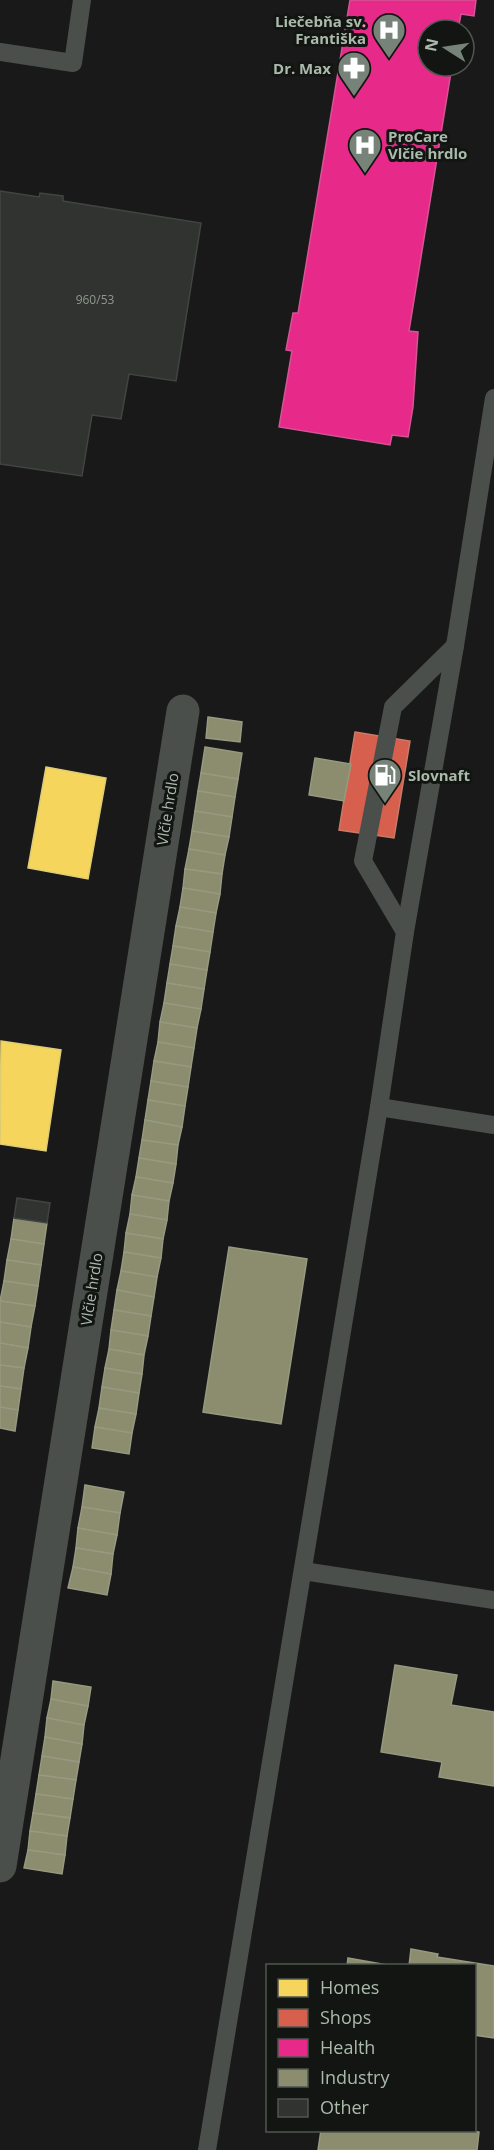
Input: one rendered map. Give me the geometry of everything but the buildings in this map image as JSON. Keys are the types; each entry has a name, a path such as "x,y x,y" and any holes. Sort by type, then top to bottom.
{"street":[{"name":"Vlčie hrdlo","path":"0,1866 183,711"}],"lane":[{"path":"0,52 73,63 82,0"},
{"path":"207,2150 494,398"},
{"path":"405,932 363,861 393,707 455,646"},
{"path":"379,1107 494,1125"},
{"path":"303,1571 494,1600"}],"place":[{"name":"Liečebňa sv. Františka","path":"389,59"},
{"name":"Dr. Max","path":"354,97"},
{"name":"ProCare Vlčie hrdlo","path":"365,174"},
{"name":"Slovnaft","path":"385,804"}]}
